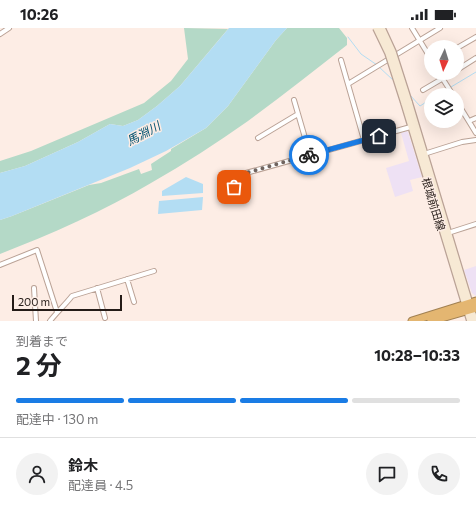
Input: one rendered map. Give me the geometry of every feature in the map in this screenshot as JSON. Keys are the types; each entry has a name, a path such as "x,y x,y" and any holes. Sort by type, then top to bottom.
{"highway":[{"path":"412,321 471,306"},
{"path":"431,321 471,306"}],"street":[{"path":"0,34 9,28"},
{"path":"376,28 388,53 407,102"},
{"path":"382,28 395,58 407,102"},
{"path":"412,28 424,47"},
{"path":"348,84 440,28"},
{"path":"464,44 476,37"},
{"path":"464,66 476,58"},
{"path":"341,60 364,140"},
{"path":"427,88 441,80"},
{"path":"294,100 310,155"},
{"name":"根城前田線","path":"407,102 471,306"},
{"path":"464,113 476,133"},
{"path":"258,138 298,114"},
{"path":"469,121 476,118"},
{"path":"234,187 240,177 246,173 414,126"},
{"name":"根城前田線","path":"414,126 471,306"},
{"path":"424,154 462,142 476,140"},
{"path":"448,232 476,224"},
{"path":"0,265 37,250 56,312"},
{"path":"50,321 56,312 72,296 154,271"},
{"path":"127,279 134,302"},
{"path":"34,288 36,321"},
{"path":"97,288 105,318"},
{"path":"470,321 471,306"},
{"path":"471,306 475,321"}],"shaded area":[{"path":"407,131 422,177 410,180 413,191 395,197 386,168 409,161 401,133"},
{"path":"476,266 476,296 472,293 464,270"}],"green space":[{"path":"184,28 228,29 180,86 157,106 138,120 123,126 110,124 78,142 25,166 0,173 0,161 31,151 144,103 171,81 188,59"},
{"path":"287,28 339,28 347,38 347,45 248,121 176,168 96,212 58,230 0,254 0,220 89,185 101,183 139,169 141,174 152,170 151,164 171,151 171,149 206,128 228,106 276,40"}],"water":[{"name":"馬淵川","path":"229,28 287,28 276,40 228,106 206,128 166,151 130,168 0,220 0,173 25,166 78,142 110,124 123,126 138,120 180,86"},
{"path":"186,177 203,184 203,193 162,196 162,191"},
{"path":"203,197 202,210 158,214 159,201"}],"waterway":[{"path":"348,37 361,54 377,65"},
{"path":"379,67 393,80"},
{"path":"451,87 476,72"},
{"path":"409,94 420,106 424,103"}],"way so far":[{"path":"234,187 240,177 246,173 309,155"}],"route":[{"path":"309,155 379,136"}]}
